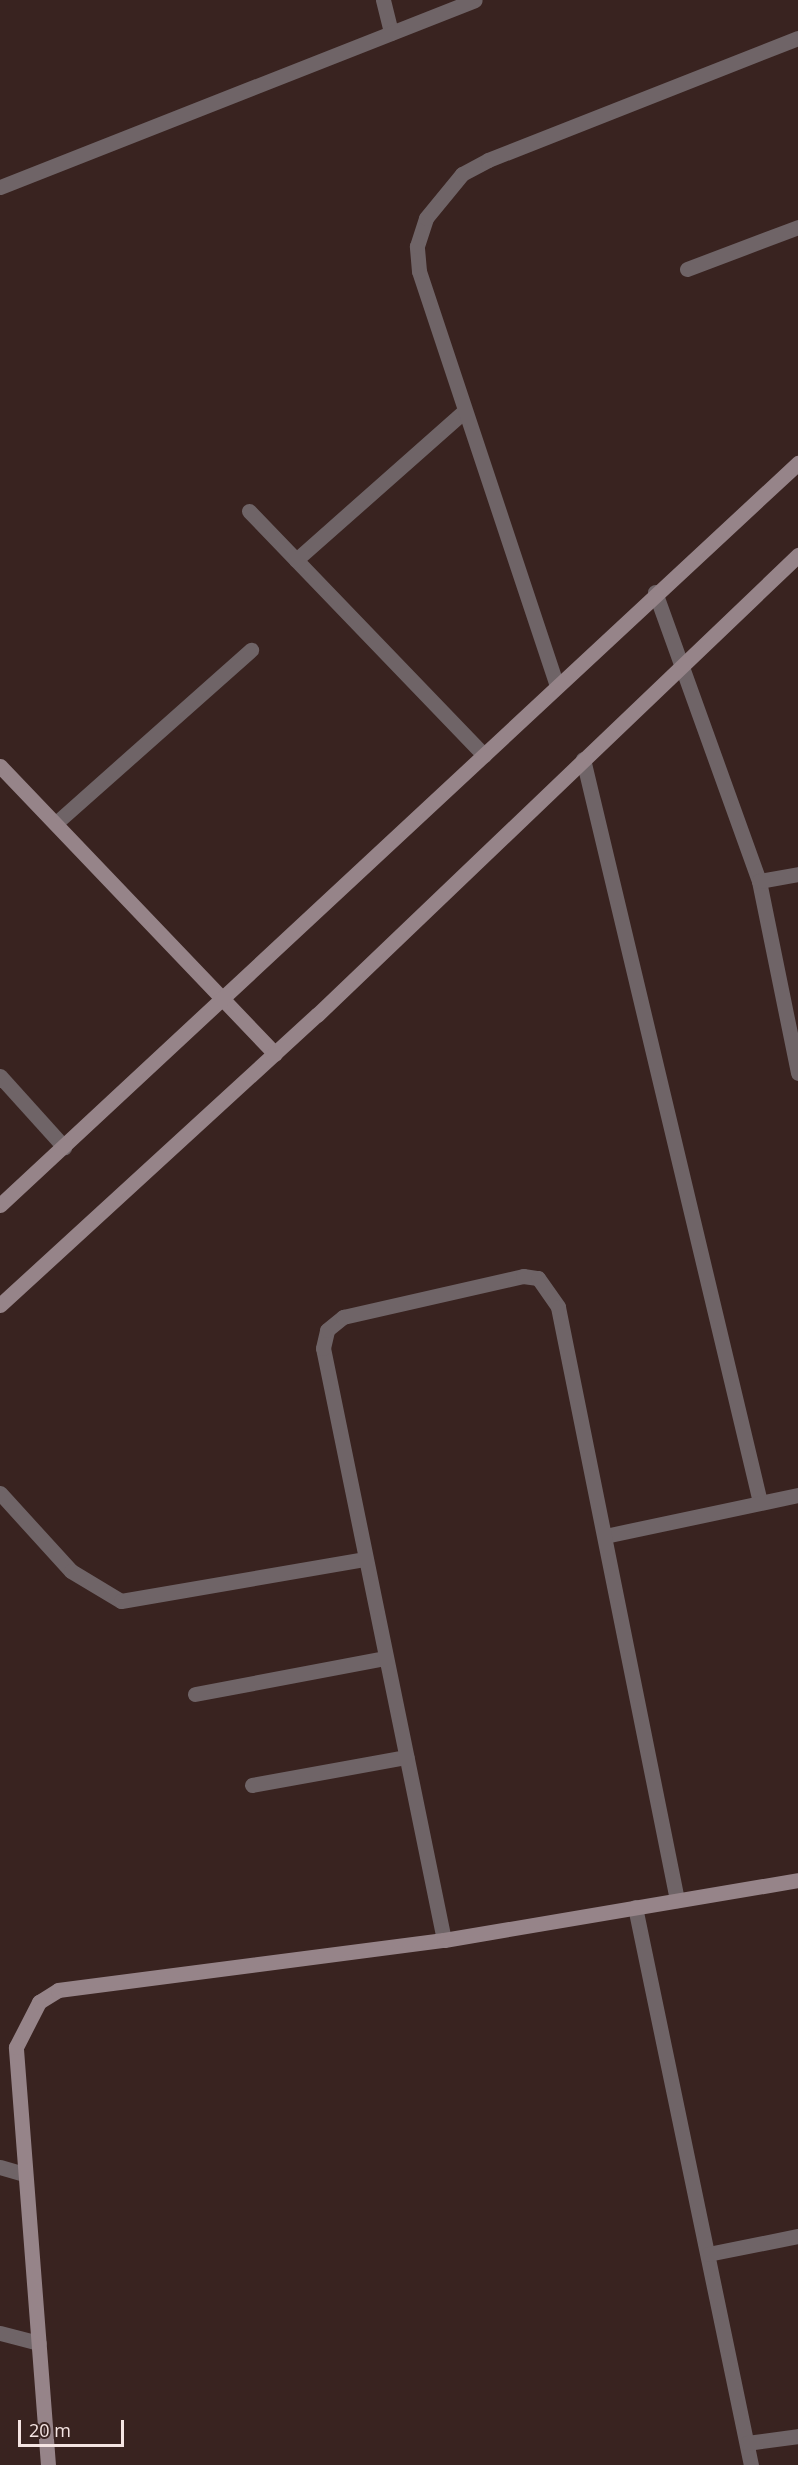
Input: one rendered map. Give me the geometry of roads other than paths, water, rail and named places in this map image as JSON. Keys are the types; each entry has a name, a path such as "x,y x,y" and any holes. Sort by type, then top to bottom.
{"street":[{"path":"382,0 391,33"},
{"path":"0,186 475,0"},
{"path":"556,686 462,413 419,271 417,246 426,218 445,192 488,160 798,38"},
{"path":"687,269 798,227"},
{"path":"296,560 462,413"},
{"path":"0,1205 225,999 655,592 798,463"},
{"path":"249,512 484,755"},
{"path":"0,1305 275,1054 798,555"},
{"path":"655,592 759,881 798,1073"},
{"path":"56,823 251,650"},
{"path":"583,759 760,1502"},
{"path":"0,766 225,999 275,1054"},
{"path":"759,881 798,874"},
{"path":"0,1076 64,1147"},
{"path":"444,1940 323,1348 327,1330 344,1317 524,1276 544,1284 558,1307 677,1900"},
{"path":"0,1493 71,1571 121,1601 365,1559"},
{"path":"605,1536 798,1495"},
{"path":"195,1694 386,1658"},
{"path":"252,1785 406,1757"},
{"path":"48,2465 16,2047 39,2001 58,1989 444,1940 798,1880"},
{"path":"635,1907 751,2465"},
{"path":"0,2167 25,2174"},
{"path":"708,2254 798,2236"},
{"path":"0,2333 39,2343"},
{"path":"747,2443 798,2436"}]}
